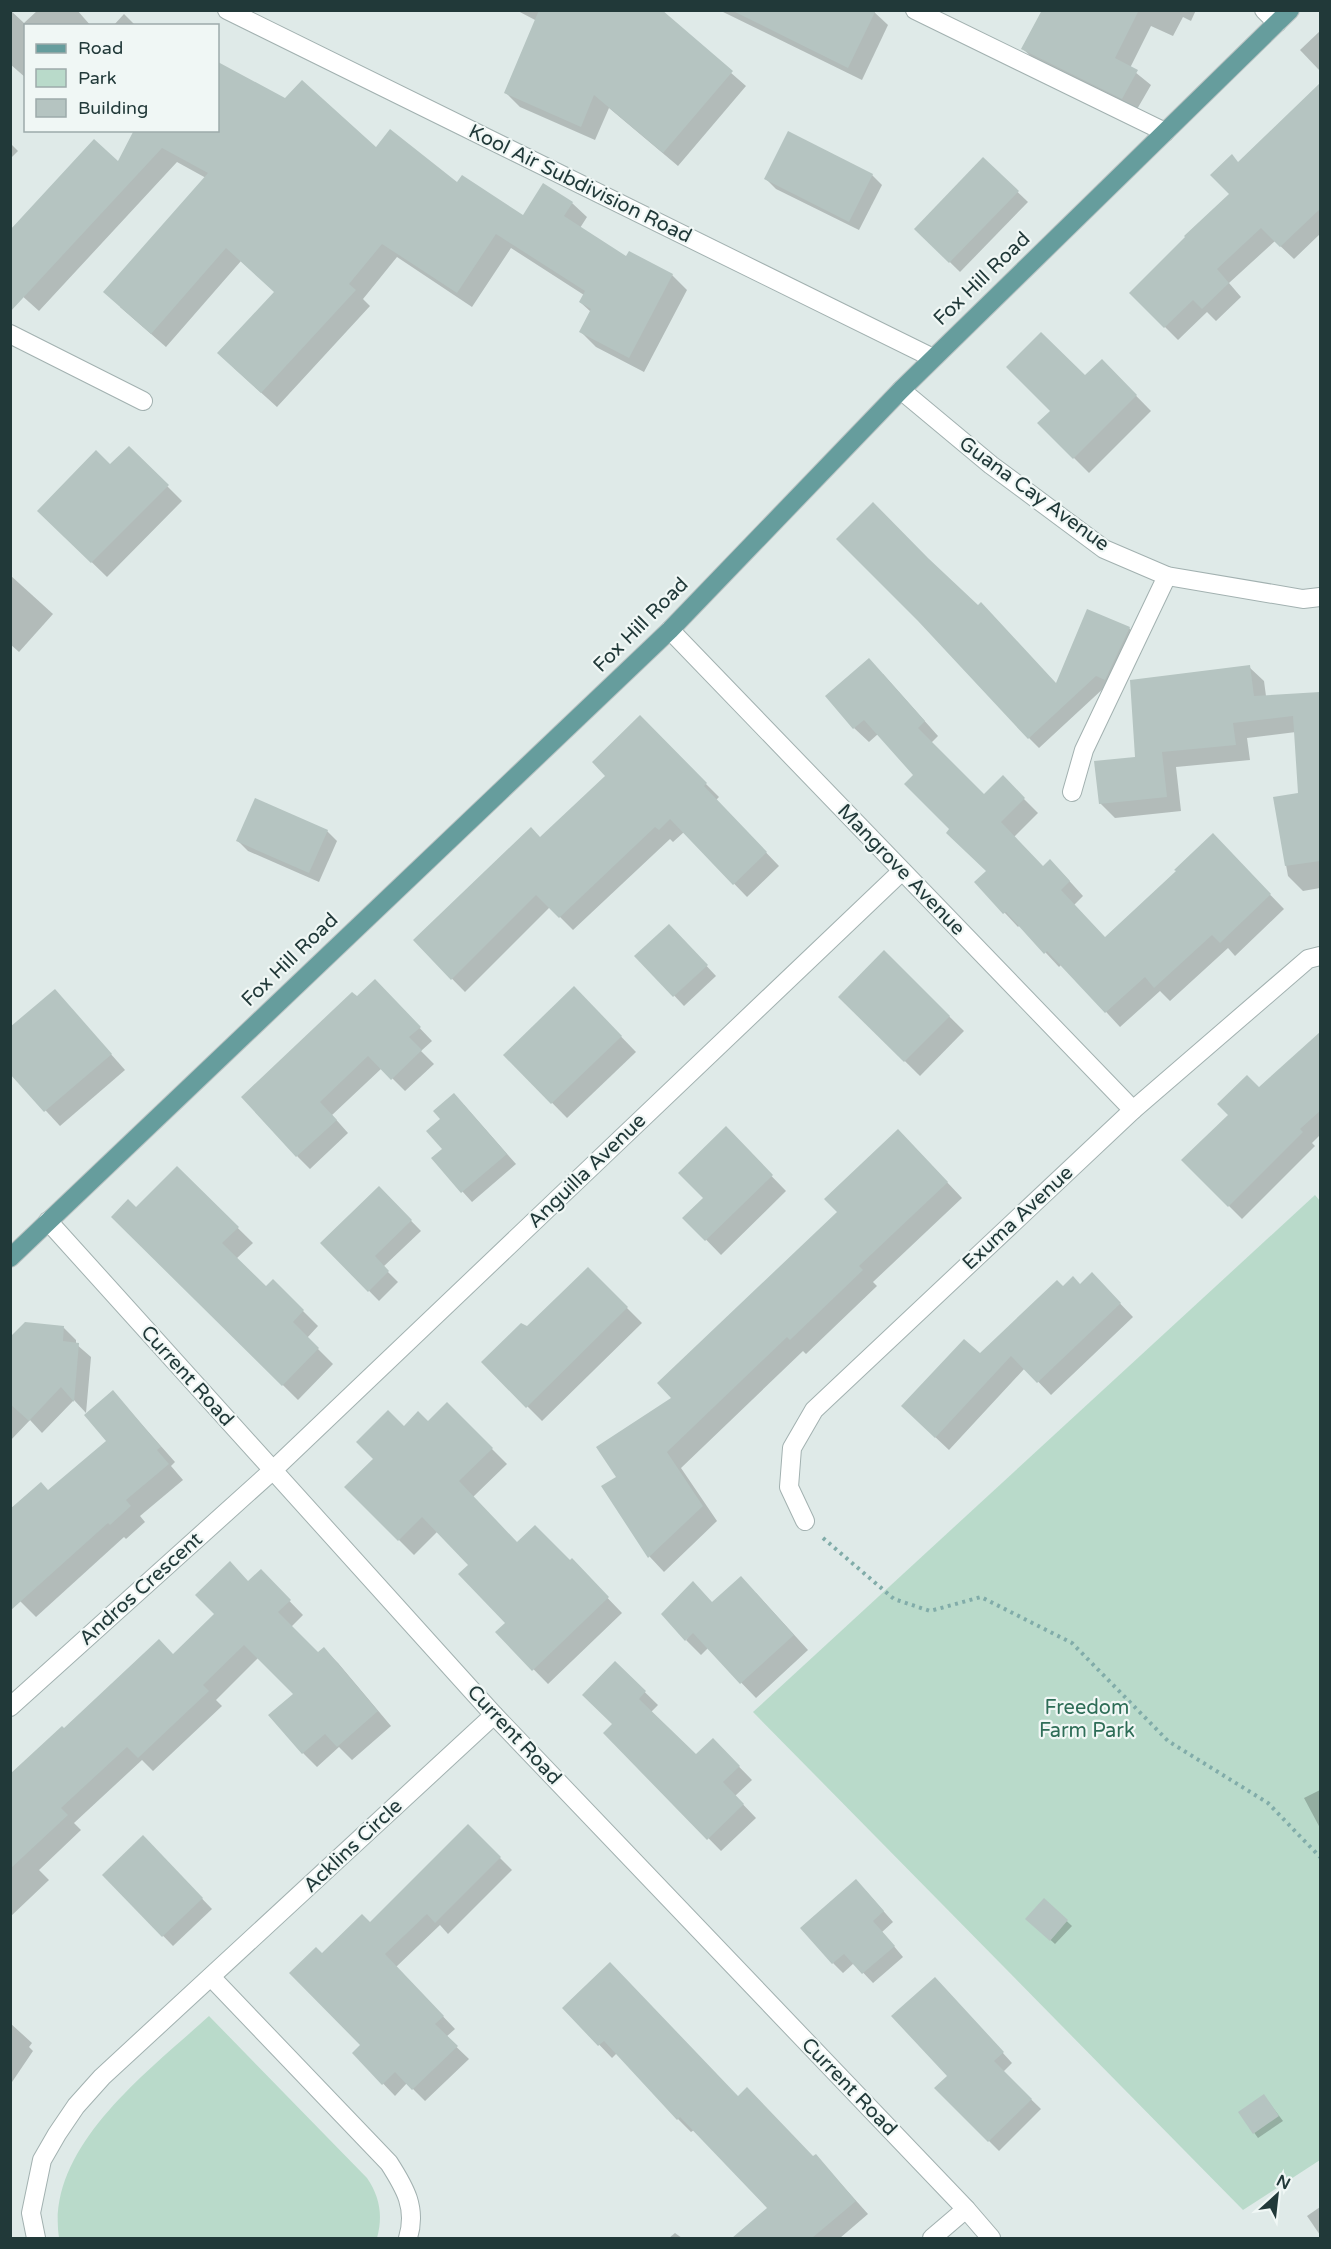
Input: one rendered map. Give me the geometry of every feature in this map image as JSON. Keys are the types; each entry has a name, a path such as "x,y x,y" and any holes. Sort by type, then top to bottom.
{"main road":[{"name":"Fox Hill Road","path":"10,1258 670,630 901,390 1166,132 1277,15"}],"street":[{"name":"Kool Air Subdivision Road","path":"227,10 933,358"},
{"path":"915,10 1166,132"},
{"path":"10,334 143,401"},
{"name":"Guana Cay Avenue","path":"901,390 991,465 1104,549 1167,576 1303,599 1320,597"},
{"path":"1072,792 1084,750 1167,576"},
{"name":"Mangrove Avenue","path":"670,630 1133,1110"},
{"name":"Anguilla Avenue","path":"272,1471 902,871"},
{"name":"Exuma Avenue","path":"805,1521 789,1487 792,1448 814,1410 1133,1110 1308,959 1320,956"},
{"name":"Current Road","path":"48,1221 494,1715 991,2238"},
{"name":"Andros Crescent","path":"10,1707 272,1471"},
{"name":"Acklins Circle","path":"36,2238 31,2213 42,2160 76,2106 102,2078 494,1715"},
{"path":"211,1977 389,2163 406,2190 411,2213 408,2238"},
{"path":"932,2238 966,2210"}],"path":[{"path":"805,1521 894,1599 930,1611 981,1597 1072,1643 1168,1741 1268,1803 1320,1857"}],"green space":[{"name":"Freedom Farm Park","path":"1315,1195 1320,1201 1320,2160 1243,2210 753,1712"},
{"path":"209,2016 367,2178 375,2192 379,2207 380,2222 377,2238 59,2238 59,2205 68,2173 84,2142 131,2086"}],"building":[{"path":"539,10 662,10 733,71 663,153 594,95 581,127 504,93"},
{"path":"731,10 876,10 848,68"},
{"path":"1042,10 1139,10 1115,58 1138,70 1122,99 1021,49"},
{"path":"219,63 285,98 302,80 376,147 390,129 457,182 462,175 523,215 543,183 573,202 564,216 626,256 629,251 673,274 629,358 579,332 591,309 579,302 585,291 496,234 457,293 382,244 349,284 356,290 261,393 217,353 274,292 226,248 151,334 103,292 208,173 162,148 10,312 10,230 94,139 118,161 133,132 219,132"},
{"path":"1320,83 1320,209 1280,247 1261,228 1217,269 1229,283 1202,309 1193,300 1164,328 1129,293 1184,236 1229,194 1210,175 1232,154 1238,162"},
{"path":"788,131 873,174 849,222 764,179"},
{"path":"983,157 1019,191 949,263 914,229"},
{"path":"1041,332 1085,375 1102,359 1137,395 1073,459 1037,423 1050,411 1006,367"},
{"path":"129,446 169,485 91,563 37,511 96,450 110,464"},
{"path":"873,502 978,605 981,602 1056,683 1087,609 1130,627 1105,680 1096,676 1028,739 918,621 836,539"},
{"path":"869,658 925,721 918,728 984,794 1003,775 1025,798 1001,822 1043,866 1050,859 1070,881 1061,890 1105,937 1213,833 1271,894 1220,943 1212,935 1154,988 1145,977 1105,1013 1047,951 1044,954 1006,912 1003,914 974,882 986,871 946,833 949,829 904,784 913,775 864,720 853,729 825,696"},
{"path":"1250,665 1254,696 1320,692 1320,861 1285,866 1273,797 1298,793 1293,716 1233,723 1236,745 1162,752 1167,797 1099,804 1094,761 1135,757 1130,680"},
{"path":"640,715 707,783 704,786 767,852 733,885 670,819 659,830 655,827 559,918 536,895 451,980 413,940 531,827 540,837 605,776 592,762"},
{"path":"255,798 328,830 309,873 236,841"},
{"path":"669,924 708,965 673,997 634,956"},
{"path":"884,950 950,1016 904,1062 838,997"},
{"path":"375,979 421,1027 409,1037 422,1050 391,1080 368,1056 320,1102 337,1120 296,1157 241,1097 352,992 357,996"},
{"path":"574,986 622,1036 551,1104 503,1055"},
{"path":"55,989 112,1054 44,1112 10,1074 10,1027"},
{"path":"1320,1032 1320,1111 1300,1129 1303,1132 1228,1207 1181,1160 1228,1115 1217,1104 1247,1075 1259,1087"},
{"path":"454,1093 507,1154 461,1193 431,1158 442,1149 426,1131 440,1119 433,1111"},
{"path":"726,1126 773,1175 705,1241 682,1218 703,1198 678,1173"},
{"path":"898,1129 948,1182 859,1266 863,1270 790,1340 787,1337 667,1452 703,1506 648,1558 601,1486 616,1477 596,1447 671,1398 657,1383 837,1212 824,1199"},
{"path":"177,1166 239,1227 222,1243 266,1286 273,1279 304,1310 293,1322 319,1348 282,1386 111,1217 128,1199 136,1207"},
{"path":"379,1186 412,1220 375,1256 389,1271 368,1292 320,1243"},
{"path":"588,1267 628,1307 526,1408 481,1362 521,1323 527,1326"},
{"path":"1092,1272 1121,1303 1037,1383 1011,1356 935,1438 901,1406 964,1339 980,1353 1057,1280 1063,1286 1073,1276 1080,1284"},
{"path":"25,1322 64,1326 63,1341 79,1343 74,1402 61,1387 29,1421 10,1404 10,1337"},
{"path":"113,1390 161,1447 157,1450 169,1464 126,1500 131,1506 110,1525 108,1523 10,1611 10,1509 41,1482 48,1490 106,1441 84,1415"},
{"path":"447,1402 493,1448 459,1481 517,1542 535,1525 570,1560 572,1558 609,1597 532,1671 495,1632 505,1623 458,1574 468,1565 422,1517 398,1541 344,1487 373,1459 356,1442 388,1410 404,1426 418,1411 428,1421"},
{"path":"230,1561 248,1581 261,1569 291,1600 278,1612 318,1652 324,1647 378,1711 337,1747 325,1734 302,1754 268,1715 293,1694 244,1645 203,1685 209,1691 138,1758 127,1747 61,1808 68,1815 10,1869 10,1774 62,1726 64,1728 159,1639 173,1654 214,1614 195,1595"},
{"path":"741,1576 794,1635 740,1684 693,1633 685,1641 661,1614 693,1581 712,1602"},
{"path":"615,1661 646,1691 639,1699 696,1754 713,1738 740,1766 723,1782 744,1804 707,1840 603,1733 612,1724 582,1695"},
{"path":"468,1824 501,1857 435,1923 427,1914 385,1954 444,2016 435,2024 458,2046 412,2090 395,2072 382,2085 352,2053 360,2045 289,1973 316,1947 322,1953 362,1914 370,1922"},
{"path":"143,1835 203,1898 162,1937 102,1875"},
{"path":"856,1879 884,1911 873,1921 895,1946 862,1974 844,1954 832,1964 800,1928"},
{"path":"1044,1898 1068,1920 1050,1941 1025,1919"},
{"path":"610,1962 738,2096 747,2087 813,2156 816,2154 856,2201 812,2238 732,2238 767,2208 680,2117 677,2120 604,2041 598,2046 562,2008"},
{"path":"935,1977 1004,2052 994,2061 1032,2099 988,2142 934,2088 947,2076 891,2016"},
{"path":"1264,2094 1279,2116 1253,2134 1238,2112"}]}
